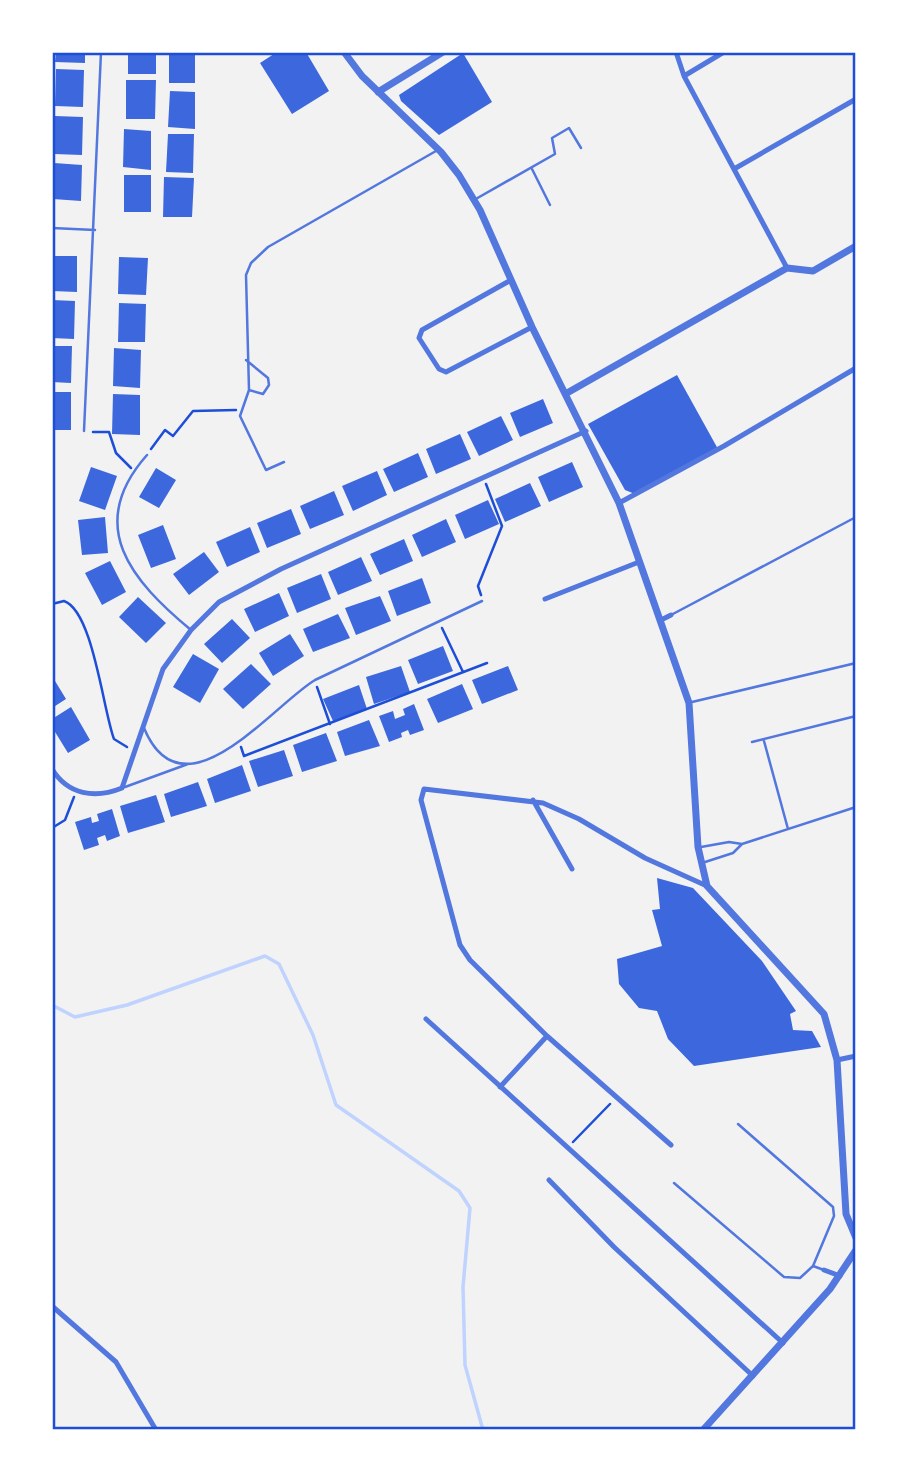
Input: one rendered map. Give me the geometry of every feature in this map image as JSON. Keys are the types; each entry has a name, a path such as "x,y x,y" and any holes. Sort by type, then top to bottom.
{"street":[{"path":"344,52 378,92 439,149 474,200 532,327 620,503 689,703 694,737 698,847 707,886"},
{"path":"378,92 443,52"},
{"path":"676,52 684,76 787,268"},
{"path":"684,76 724,52"},
{"path":"734,169 856,99"},
{"path":"567,393 787,268 813,271 856,246"},
{"path":"511,280 419,333 439,369 446,372 532,327"},
{"path":"620,503 724,446 856,368"},
{"path":"52,769 57,777 78,791 101,794 122,788 163,669 191,630 219,602 261,579 586,431"},
{"path":"545,599 639,562"},
{"path":"661,620 671,615"},
{"path":"671,1145 547,1036 470,960 460,945 421,800 422,791 434,788 533,800 579,818 645,858 707,886 824,1014 837,1059 846,1214 849,1230 856,1238"},
{"path":"533,800 572,869"},
{"path":"426,1019 783,1343"},
{"path":"500,1087 547,1036"},
{"path":"837,1059 856,1056"},
{"path":"549,1180 614,1247 753,1376"},
{"path":"703,1430 783,1343 840,1276 856,1251"},
{"path":"824,1270 840,1276"},
{"path":"52,1306 116,1362 143,1402 156,1430"}],"lane":[{"path":"84,431 101,52"},
{"path":"474,200 555,154 552,138 564,129 569,128 581,148"},
{"path":"284,462 266,470 240,416 249,390 246,360 246,275 258,254 439,149"},
{"path":"531,169 550,205"},
{"path":"52,228 95,230"},
{"path":"246,360 269,381 269,389 263,394 249,390"},
{"path":"147,454 125,483 119,504 118,523 125,558 145,589 191,630"},
{"path":"671,615 856,517"},
{"path":"122,788 240,744 299,690 315,680 482,601"},
{"path":"689,703 856,663"},
{"path":"752,743 856,716"},
{"path":"143,725 156,750 165,757 188,764"},
{"path":"764,739 788,829"},
{"path":"698,847 729,842 742,844 856,807"},
{"path":"700,864 733,853 742,844"},
{"path":"674,1183 784,1277 800,1278 813,1266 834,1216 833,1207 738,1124"},
{"path":"813,1266 824,1270"}],"path":[{"path":"147,454 164,430 173,436 193,411 230,411"},
{"path":"84,431 109,432 116,453 133,470"},
{"path":"482,601 478,586 502,526 483,478"},
{"path":"52,604 64,601 75,608 94,648 101,697 114,739 136,752"},
{"path":"439,622 463,672"},
{"path":"240,744 244,756 487,663"},
{"path":"315,680 330,724"},
{"path":"52,828 65,820 78,791"},
{"path":"567,1148 618,1097"}],"building":[{"path":"56,52 85,52 85,63 55,62"},
{"path":"128,52 156,52 156,74 128,74"},
{"path":"169,52 195,52 195,83 169,83"},
{"path":"277,52 306,52 329,91 292,114 260,63"},
{"path":"463,53 492,102 439,135 401,101 399,95"},
{"path":"56,69 84,70 83,107 55,106"},
{"path":"126,80 156,80 155,119 126,119"},
{"path":"170,91 195,92 195,129 168,127"},
{"path":"55,116 83,117 82,155 54,154"},
{"path":"124,129 151,131 151,170 123,167"},
{"path":"168,134 194,134 193,173 166,172"},
{"path":"54,163 82,165 81,201 53,199"},
{"path":"124,175 151,175 151,212 124,212"},
{"path":"164,177 194,178 192,217 163,217"},
{"path":"52,256 77,256 77,292 52,291"},
{"path":"119,257 148,258 146,295 118,294"},
{"path":"52,300 75,301 74,339 52,338"},
{"path":"119,303 146,304 145,342 118,342"},
{"path":"52,346 72,346 71,383 52,382"},
{"path":"114,348 141,350 140,388 113,386"},
{"path":"677,375 718,449 635,494 625,490 588,424"},
{"path":"52,392 71,392 71,430 52,430"},
{"path":"113,394 140,395 140,435 112,434"},
{"path":"543,399 553,423 520,437 510,413"},
{"path":"501,416 513,440 479,456 467,432"},
{"path":"460,434 471,459 436,474 426,449"},
{"path":"418,453 428,477 394,492 383,469"},
{"path":"572,462 583,487 549,502 538,477"},
{"path":"91,467 117,476 105,510 79,501"},
{"path":"156,468 176,480 159,508 139,497"},
{"path":"377,471 387,495 353,511 342,486"},
{"path":"530,483 541,506 505,522 495,499"},
{"path":"334,491 344,515 310,529 300,506"},
{"path":"488,500 499,524 465,539 455,515"},
{"path":"291,509 301,534 267,548 257,523"},
{"path":"105,517 108,553 82,555 78,520"},
{"path":"446,519 456,542 422,557 412,535"},
{"path":"163,525 176,559 151,568 138,535"},
{"path":"250,527 260,552 227,567 216,542"},
{"path":"404,539 413,561 380,575 370,554"},
{"path":"204,552 219,572 189,595 173,574"},
{"path":"361,557 372,581 338,595 328,572"},
{"path":"110,561 126,592 102,605 85,573"},
{"path":"321,574 331,599 297,613 287,588"},
{"path":"422,578 431,603 397,616 388,591"},
{"path":"279,593 289,616 255,632 244,609"},
{"path":"380,596 391,621 356,635 345,608"},
{"path":"138,597 166,623 146,643 119,617"},
{"path":"338,614 350,638 313,652 303,629"},
{"path":"232,619 250,638 222,663 204,644"},
{"path":"290,634 304,656 273,676 259,653"},
{"path":"443,646 453,671 418,684 408,660"},
{"path":"193,654 219,669 200,703 173,687"},
{"path":"251,664 271,684 243,709 223,689"},
{"path":"401,666 410,692 374,704 366,677"},
{"path":"508,666 518,690 482,704 472,680"},
{"path":"52,676 66,699 52,708"},
{"path":"462,684 473,709 438,723 427,699"},
{"path":"359,685 367,709 333,721 323,699"},
{"path":"414,704 424,730 410,735 408,730 401,733 402,737 389,742 379,716 393,711 395,719 405,715 403,709"},
{"path":"71,707 90,740 68,753 52,727 52,719"},
{"path":"369,720 380,746 345,756 337,732"},
{"path":"326,733 337,761 302,772 293,745"},
{"path":"284,750 293,776 258,787 249,761"},
{"path":"242,765 251,791 215,803 207,779"},
{"path":"198,782 207,806 171,817 164,794"},
{"path":"156,795 165,822 128,833 120,806"},
{"path":"112,809 120,836 107,841 105,835 97,838 99,845 84,850 75,822 91,817 92,823 99,821 97,814"},
{"path":"657,878 693,888 762,961 796,1011 790,1014 793,1030 812,1031 821,1047 694,1066 668,1039 657,1011 639,1008 619,984 617,959 662,946 652,910 660,909"}],"waterway":[{"path":"52,1005 75,1017 127,1005 265,956 279,964 313,1035 336,1105 459,1191 470,1208 463,1287 465,1365 483,1430"}]}
